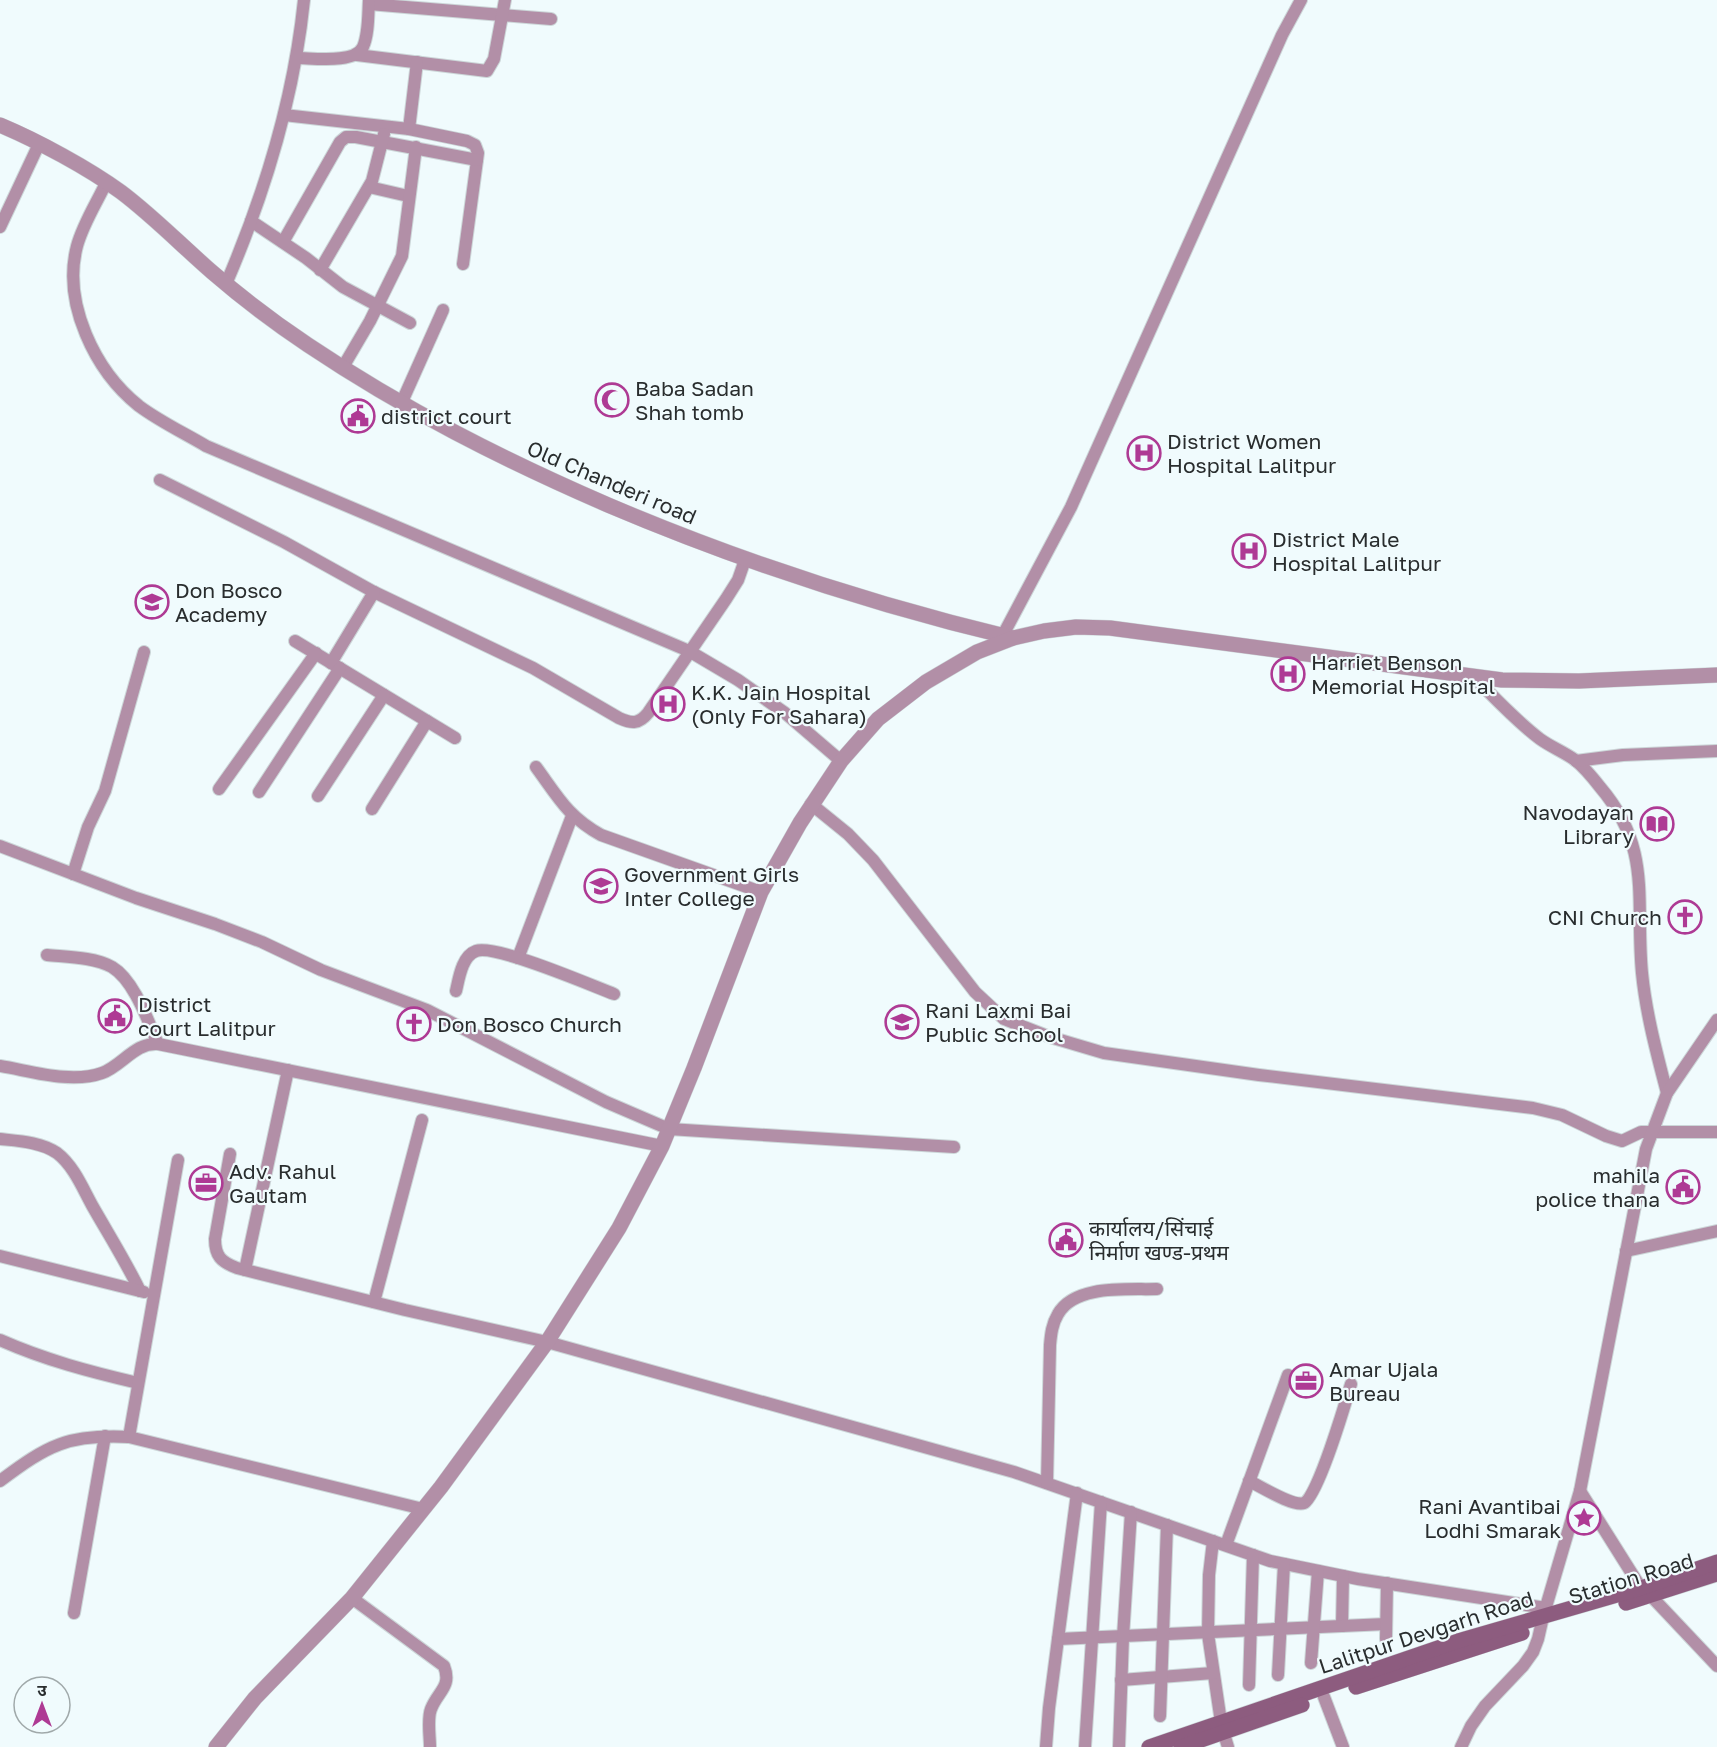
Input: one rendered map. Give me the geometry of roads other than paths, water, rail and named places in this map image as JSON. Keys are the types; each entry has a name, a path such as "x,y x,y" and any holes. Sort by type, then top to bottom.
{"main road":[{"name":"Lalitpur Devgarh Road","path":"1149,1747 1224,1734 1458,1641 1646,1592 1717,1562"},
{"name":"Station Road","path":"1646,1592 1717,1574"},
{"path":"1181,1747 1224,1734 1543,1617"}],"street":[{"path":"226,284 251,221 284,115 297,58 304,0"},
{"path":"297,58 348,58 357,55 487,71 494,59 505,0"},
{"path":"1008,636 1071,507 1282,35 1301,0"},
{"path":"357,55 363,47 369,2 551,19"},
{"path":"409,129 417,62"},
{"path":"284,115 409,129 471,143 477,148 477,160 463,264"},
{"name":"Old Chanderi road","path":"0,125 39,144 114,188 226,284 298,338 401,404 493,454 660,527 745,560 871,601 944,622 1008,636"},
{"path":"320,270 369,187 376,169 386,127"},
{"path":"282,242 343,139 356,136 477,160"},
{"path":"0,227 39,144"},
{"path":"343,367 378,306 402,256 416,147"},
{"path":"369,187 408,196"},
{"path":"114,188 87,220 77,247 75,297 94,350 116,385 140,406 206,446 689,651 738,680 785,713 841,761"},
{"path":"251,221 306,258 343,287 410,323"},
{"path":"401,404 443,310"},
{"path":"160,480 284,542 374,592 533,668 628,722 635,723 642,720 726,599 738,580 745,560"},
{"path":"259,792 336,665 374,592"},
{"path":"216,1747 255,1698 352,1598 423,1509 547,1342 619,1228 662,1146 761,892 816,797 841,761 879,719 926,682 1008,636 1076,627 1110,628 1502,680 1579,681 1717,675"},
{"path":"295,641 455,738"},
{"path":"73,874 88,827 105,791 144,652"},
{"path":"219,789 316,653"},
{"path":"1473,676 1512,716 1542,740 1576,761 1601,788 1621,816 1635,850 1640,881 1642,972 1648,1016 1668,1094"},
{"path":"318,796 384,695"},
{"path":"372,809 427,721"},
{"path":"1576,761 1623,755 1717,751"},
{"path":"536,767 572,816 584,826 601,835 761,892"},
{"path":"816,797 873,860 975,992 1004,1019 1025,1028 1104,1053 1259,1075 1533,1108 1562,1115 1622,1141 1634,1134 1651,1132 1717,1132"},
{"path":"518,958 572,816"},
{"path":"1,846 136,898 262,942 321,970 427,1010 606,1102 669,1129 954,1147"},
{"path":"456,991 463,965 468,957 475,951 495,951 614,994"},
{"path":"47,955 90,960 112,967 125,979 142,1007 158,1044"},
{"path":"1461,1747 1471,1726 1485,1706 1533,1652 1580,1491 1646,1149 1668,1094 1717,1020"},
{"path":"0,1066 59,1075 91,1076 110,1070 151,1043 662,1146"},
{"path":"245,1270 288,1070"},
{"path":"374,1302 422,1120"},
{"path":"0,1139 44,1146 59,1154 75,1174 141,1291"},
{"path":"230,1154 215,1239 215,1251 219,1259 228,1265 547,1342 1003,1469 1284,1564 1387,1583 1543,1617"},
{"path":"129,1437 178,1160"},
{"path":"1626,1251 1717,1231"},
{"path":"0,1256 154,1295"},
{"path":"1047,1483 1050,1345 1053,1325 1059,1311 1074,1298 1097,1290 1157,1289"},
{"path":"0,1341 75,1368 138,1383"},
{"path":"1226,1545 1288,1375"},
{"path":"1249,1481 1294,1503 1308,1502 1335,1436 1351,1384"},
{"path":"74,1613 105,1436"},
{"path":"0,1481 32,1457 58,1444 85,1437 129,1437 423,1509"},
{"path":"1580,1491 1646,1592 1717,1666"},
{"path":"1046,1747 1077,1494"},
{"path":"1085,1747 1101,1502"},
{"path":"1119,1747 1131,1512"},
{"path":"1160,1716 1167,1525"},
{"path":"1213,1541 1209,1575 1208,1634 1224,1734"},
{"path":"1249,1684 1253,1555"},
{"path":"1278,1676 1284,1564"},
{"path":"1311,1663 1318,1571"},
{"path":"1342,1626 1343,1576"},
{"path":"1386,1640 1387,1583"},
{"path":"352,1598 444,1666 447,1675 446,1684 430,1711 430,1747"},
{"path":"1058,1639 1208,1634 1386,1624"},
{"path":"1121,1680 1213,1673"},
{"path":"1324,1697 1343,1747"}],"place":[{"name":"Baba Sadan Shah tomb","path":"612,400"},
{"name":"district court","path":"358,416"},
{"name":"District Women Hospital Lalitpur","path":"1144,453"},
{"name":"District Male Hospital Lalitpur","path":"1249,551"},
{"name":"Don Bosco Academy","path":"152,602"},
{"name":"Harriet Benson Memorial Hospital","path":"1288,674"},
{"name":"K.K. Jain Hospital (Only For Sahara)","path":"668,704"},
{"name":"Navodayan Library","path":"1657,824"},
{"name":"Government Girls Inter College","path":"601,886"},
{"name":"CNI Church","path":"1685,917"},
{"name":"District court Lalitpur","path":"115,1016"},
{"name":"Rani Laxmi Bai Public School","path":"902,1022"},
{"name":"Don Bosco Church","path":"414,1024"},
{"name":"Adv. Rahul Gautam","path":"206,1183"},
{"name":"mahila police thana","path":"1683,1187"},
{"name":"कार्यालय/सिंचाई निर्माण खण्ड-प्रथम","path":"1066,1240"},
{"name":"Amar Ujala Bureau","path":"1306,1381"},
{"name":"Rani Avantibai Lodhi Smarak","path":"1584,1518"}]}
